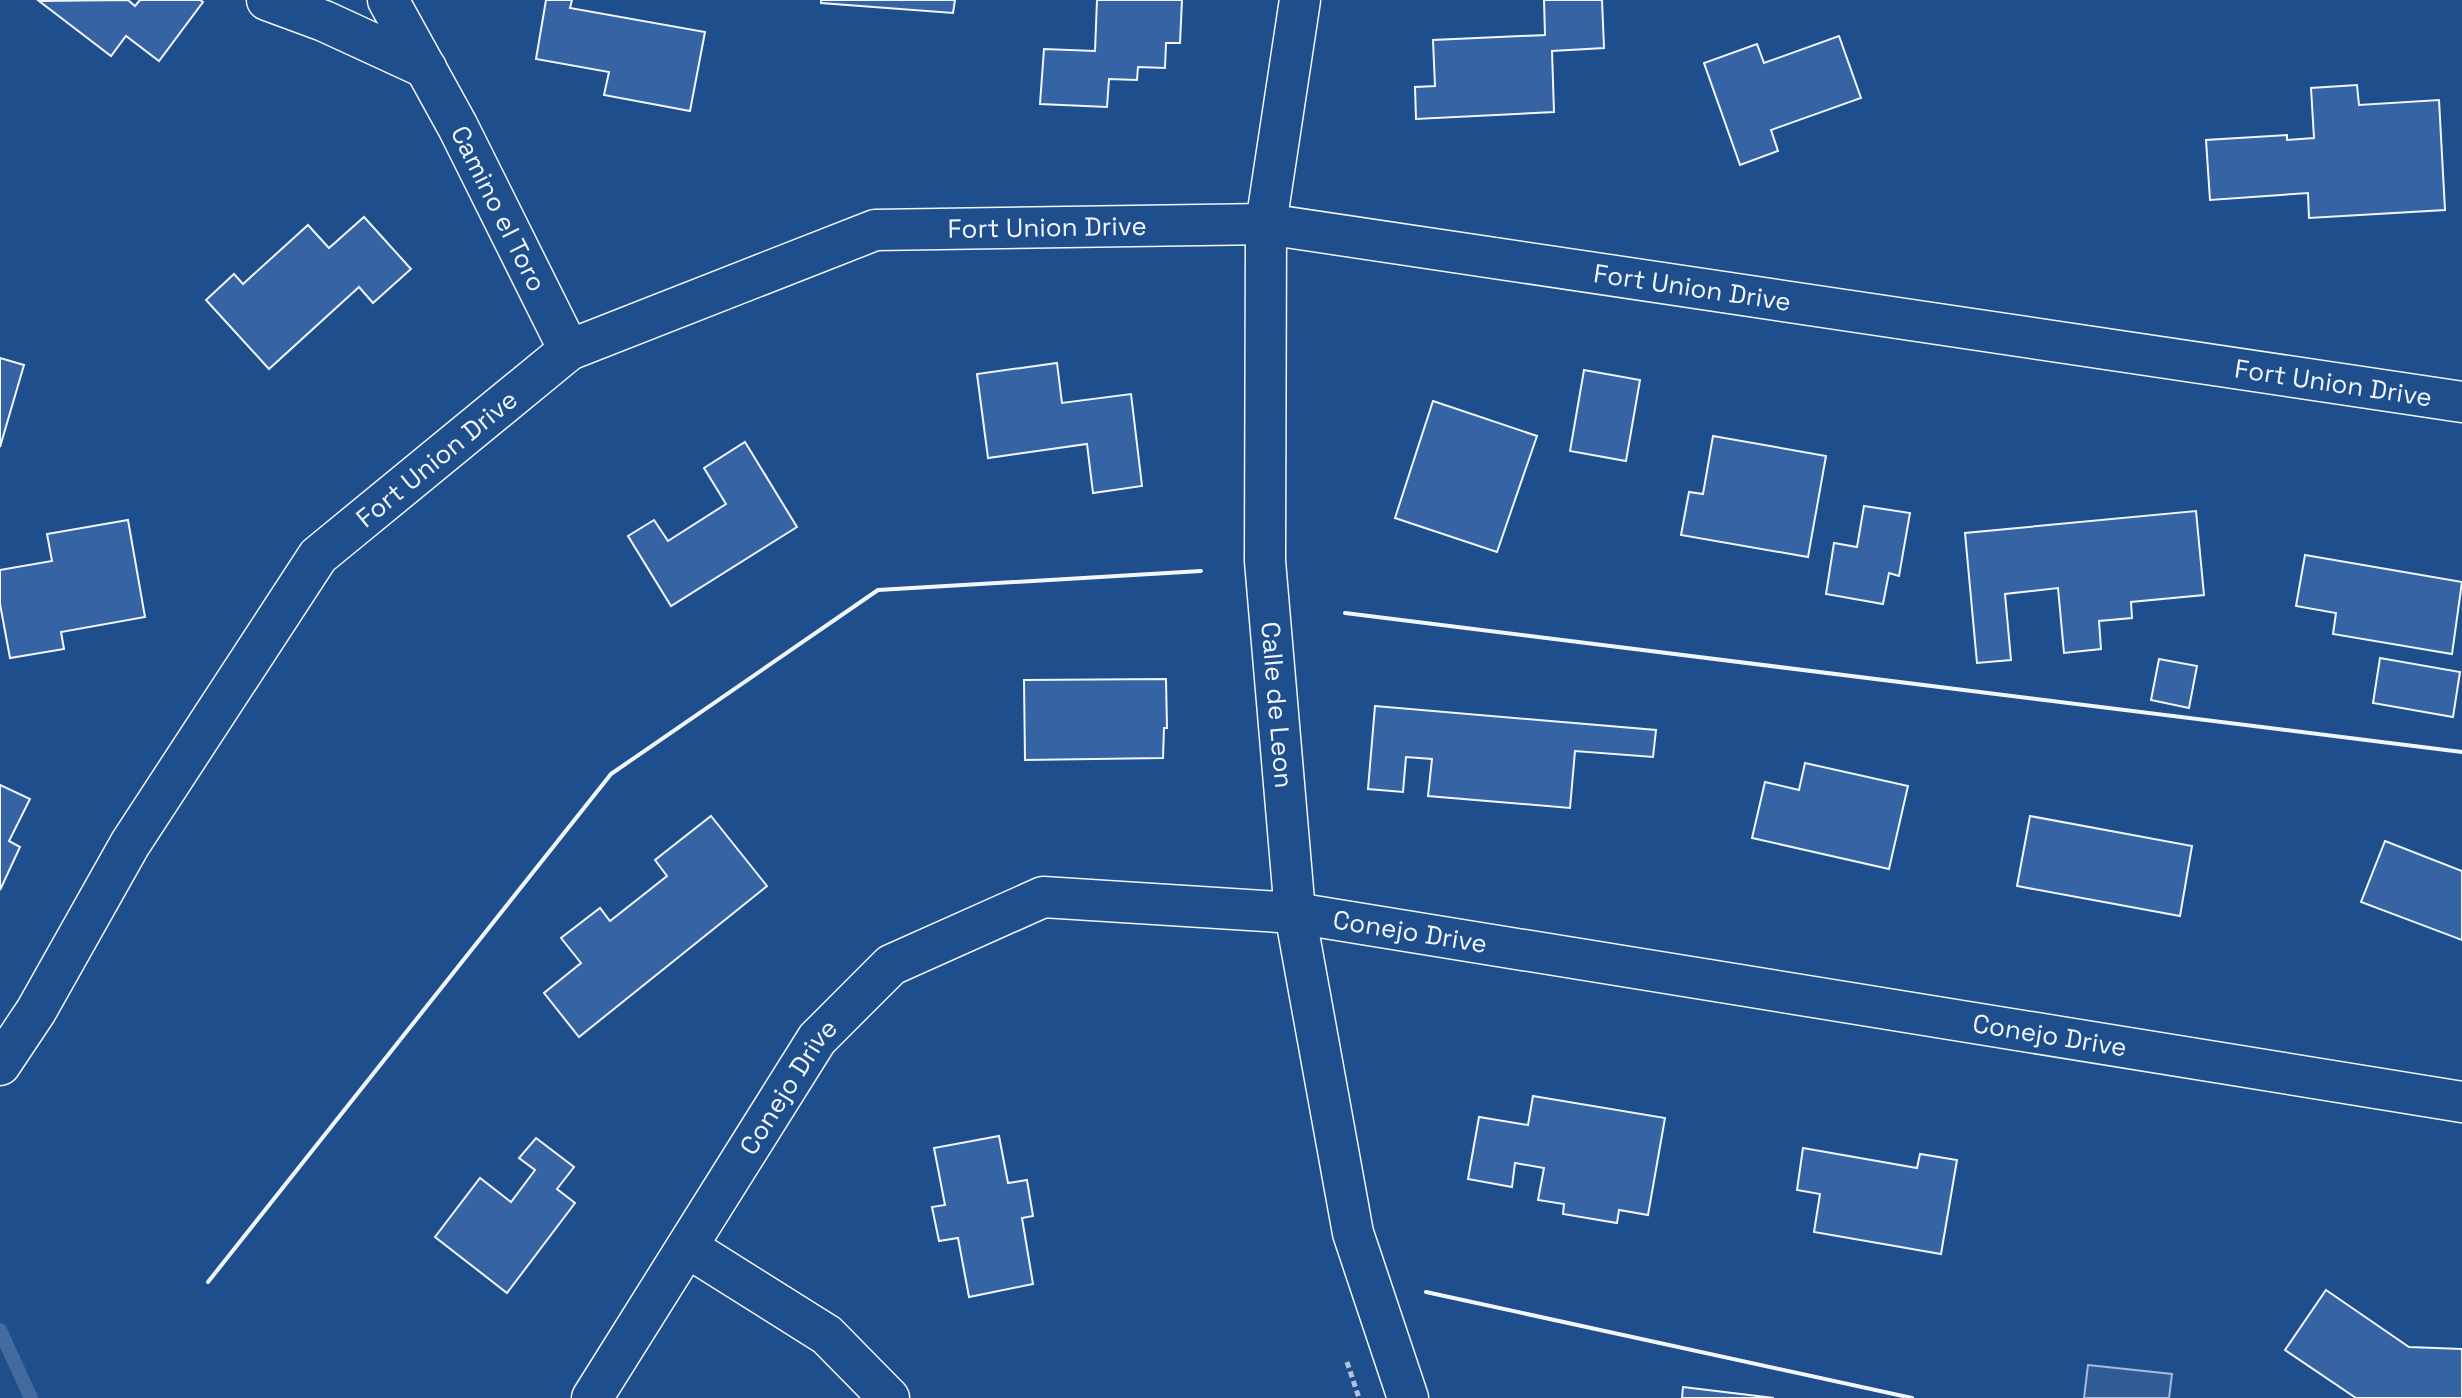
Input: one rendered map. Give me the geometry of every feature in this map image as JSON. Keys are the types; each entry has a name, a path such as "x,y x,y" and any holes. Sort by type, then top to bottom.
{"street":[{"path":"267,0 324,21 426,68"},
{"name":"Camino el Toro","path":"388,0 458,127 569,350"},
{"name":"Calle de Leon","path":"1300,0 1266,224 1265,561 1295,913 1353,1233 1408,1398"},
{"name":"Fort Union Drive","path":"0,1065 36,1011 130,844 318,556 569,350 875,230 1266,224 2462,402"},
{"name":"Conejo Drive","path":"592,1398 817,1039 891,965 1043,897 1295,913 2462,1102"},
{"path":"687,1247 827,1335 889,1398"}],"shaded area":[{"path":"2088,1365 2172,1374 2169,1398 2084,1398"}],"building":[{"path":"128,0 135,6 140,0 203,2 159,61 126,36 111,56 39,1"},
{"path":"546,0 572,0 570,8 705,32 690,111 604,95 609,72 536,59"},
{"path":"821,0 955,0 953,13 821,3"},
{"path":"1097,0 1182,0 1180,43 1166,43 1165,68 1138,67 1137,80 1109,79 1107,107 1040,104 1044,49 1095,51"},
{"path":"1544,0 1602,0 1604,48 1552,51 1554,112 1416,119 1415,87 1435,86 1433,40 1545,35"},
{"path":"1839,36 1861,98 1771,130 1778,151 1740,165 1704,63 1757,44 1764,63"},
{"path":"2357,85 2359,105 2439,100 2445,210 2309,218 2308,193 2210,200 2206,140 2287,135 2287,140 2314,138 2311,88"},
{"path":"364,217 411,269 373,303 359,287 269,369 206,300 234,274 243,284 308,225 329,248"},
{"path":"0,358 24,365 0,447"},
{"path":"1057,363 1062,403 1131,394 1142,486 1093,493 1087,444 988,458 977,374"},
{"path":"1584,370 1640,380 1626,461 1570,451"},
{"path":"1433,401 1537,436 1497,552 1395,518"},
{"path":"1713,436 1826,456 1808,557 1681,535 1689,492 1703,494"},
{"path":"745,442 797,527 671,606 628,536 654,520 668,541 726,504 704,468"},
{"path":"1864,506 1910,513 1899,576 1889,573 1883,604 1826,594 1834,543 1857,547"},
{"path":"2196,511 2204,595 2131,602 2132,618 2099,621 2101,649 2064,653 2058,588 2005,594 2011,660 1977,663 1965,533"},
{"path":"128,520 145,617 61,632 64,649 10,658 0,604 0,570 52,561 47,534"},
{"path":"2305,555 2462,582 2452,654 2333,634 2336,613 2296,606"},
{"path":"2380,658 2460,672 2453,717 2373,703"},
{"path":"2159,659 2197,666 2189,708 2151,700"},
{"path":"1166,679 1167,728 1164,728 1163,758 1025,760 1024,680"},
{"path":"1375,706 1656,730 1653,757 1575,751 1570,808 1428,796 1432,759 1406,757 1403,792 1368,789"},
{"path":"1805,763 1908,786 1889,869 1752,838 1765,782 1799,790"},
{"path":"0,785 30,799 9,841 20,847 0,890"},
{"path":"711,816 767,886 579,1037 544,993 581,963 561,938 600,908 610,921 667,876 655,860"},
{"path":"2030,816 2192,846 2180,916 2017,886"},
{"path":"2385,841 2462,871 2462,940 2361,902"},
{"path":"1533,1096 1665,1118 1648,1215 1619,1210 1617,1223 1563,1214 1564,1204 1538,1200 1544,1168 1515,1163 1512,1187 1468,1179 1479,1117 1528,1125"},
{"path":"999,1136 1008,1183 1027,1180 1033,1216 1022,1218 1033,1284 969,1297 958,1238 939,1241 932,1207 945,1205 934,1148"},
{"path":"536,1138 574,1167 557,1189 575,1203 507,1293 435,1237 480,1178 511,1202 535,1170 519,1158"},
{"path":"1803,1148 1917,1168 1920,1154 1957,1160 1941,1254 1814,1232 1820,1194 1797,1190"},
{"path":"2326,1290 2409,1347 2462,1349 2462,1398 2356,1398 2285,1350"},
{"path":"1683,1387 1774,1398 1682,1398"}],"waterway":[{"path":"0,1330 31,1398"}],"wall":[{"path":"208,1282 611,774 878,590 1201,571"},
{"path":"1345,613 2462,752"},
{"path":"1426,1292 1912,1398"}]}
